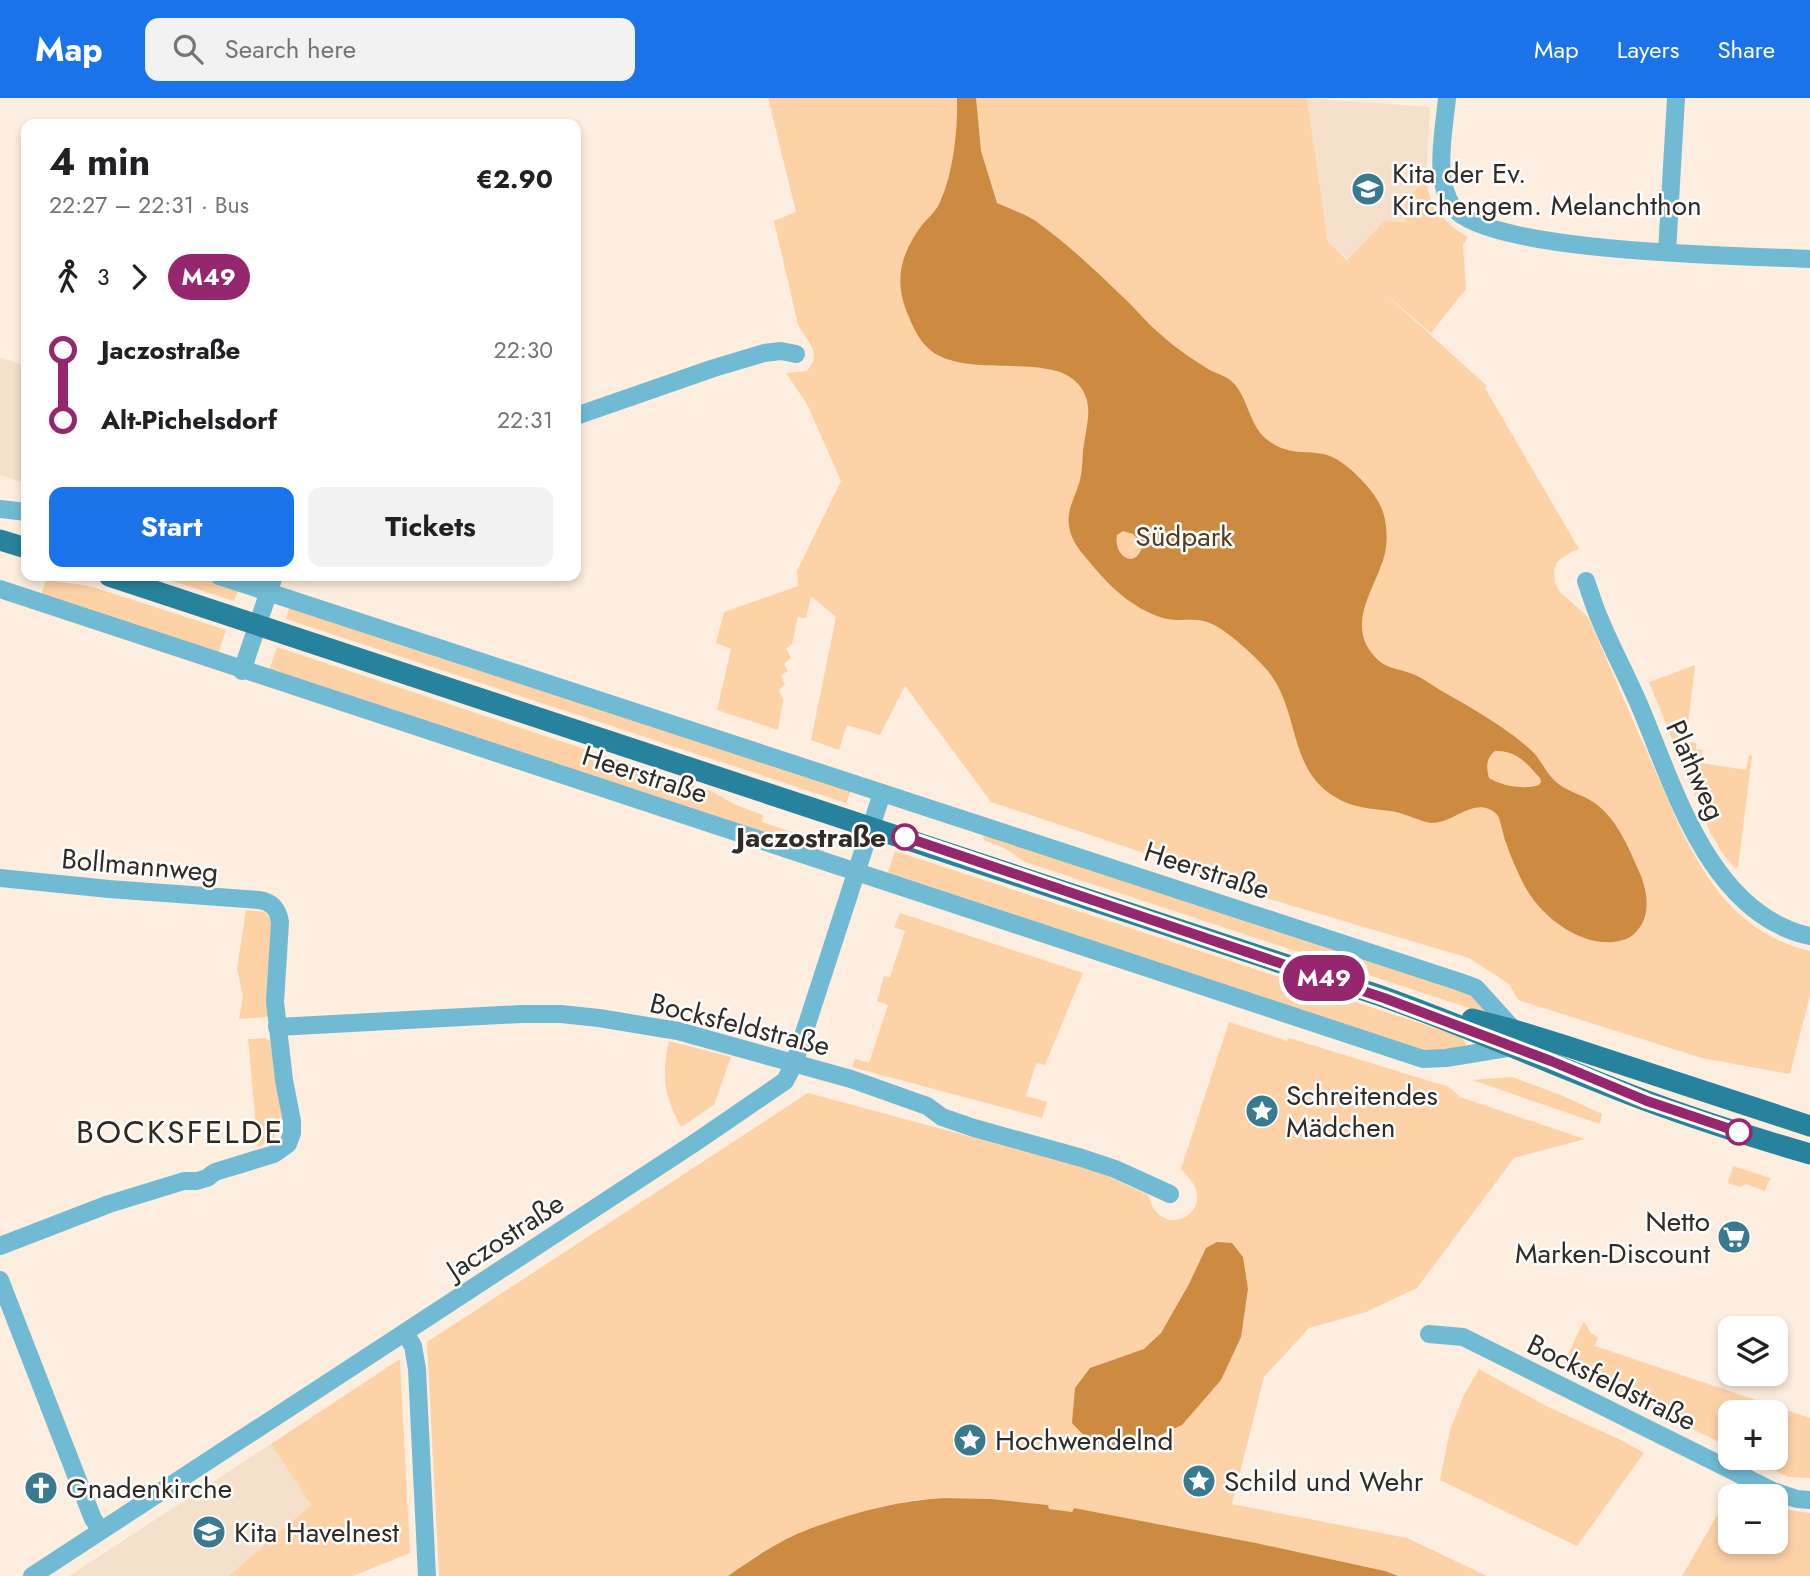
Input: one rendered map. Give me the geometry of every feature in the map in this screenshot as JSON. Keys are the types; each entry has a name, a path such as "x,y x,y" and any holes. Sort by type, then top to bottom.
{"main road":[{"path":"0,540 21,546"},
{"name":"Heerstraße","path":"125,581 871,825 1384,998 1810,1126"},
{"name":"Heerstraße","path":"1513,1038 1667,1108 1810,1154"}],"street":[{"path":"1447,98 1441,174 1445,194 1454,210 1467,220 1484,227 1562,243 1614,249 1810,259"},
{"path":"1667,252 1676,98"},
{"path":"581,414 764,353 781,351 796,354"},
{"path":"0,509 21,511"},
{"name":"Heerstraße","path":"0,589 1423,1059 1446,1058 1513,1038 1476,988 1460,982 882,793 272,584 252,581"},
{"name":"Plathweg","path":"1586,581 1601,622 1631,685 1692,830 1708,859 1752,908 1786,928 1810,936"},
{"path":"242,671 272,584"},
{"name":"Jaczostraße","path":"32,1576 785,1081 794,1064 882,793"},
{"name":"Bollmannweg","path":"0,878 266,901 275,907 280,922 275,1002 277,1027"},
{"name":"Bocksfeldstraße","path":"277,1027 510,1014 561,1014 678,1031 851,1079 927,1106 942,1117 1115,1169 1170,1194"},
{"path":"0,1245 109,1204 184,1181 197,1181 215,1172 274,1154 288,1144 292,1121 277,1027"},
{"path":"0,1280 93,1519 101,1531"},
{"path":"405,1333 413,1346 417,1369 427,1576"},
{"name":"Bocksfeldstraße","path":"1429,1334 1463,1337 1773,1491 1797,1499 1810,1500"}],"shaded area":[{"path":"957,98 976,98 981,151 997,203 1031,218 1052,233 1094,269 1170,343 1208,369 1230,380 1241,394 1257,428 1269,441 1284,449 1319,453 1334,458 1358,476 1371,491 1384,516 1386,541 1381,566 1362,619 1366,644 1383,663 1420,677 1499,725 1532,751 1558,784 1591,801 1611,818 1623,837 1645,890 1646,913 1633,935 1619,941 1599,942 1573,933 1550,917 1524,885 1509,851 1499,818 1490,809 1477,807 1431,823 1396,812 1353,805 1327,792 1313,778 1304,761 1279,688 1256,659 1234,638 1212,624 1151,614 1130,602 1095,569 1077,547 1069,523 1070,509 1081,475 1088,421 1087,399 1079,385 1068,376 1052,370 968,364 939,356 919,337 904,304 900,280 904,258 914,236 936,209 943,195 954,154","holes":["1123,531 1133,534 1143,544 1140,553 1131,559 1126,558 1118,549 1117,535","1495,751 1503,751 1520,758 1540,778 1539,785 1513,786 1489,778 1488,763"]},
{"name":"Kita der Ev. Kirchengem. Melanchthon","path":"1307,98 1430,107 1426,178 1406,200 1406,222 1384,221 1348,259 1328,243"},
{"path":"0,359 21,364 21,482 0,475"},
{"path":"1217,1242 1232,1243 1243,1257 1248,1289 1241,1337 1221,1380 1182,1425 1132,1448 1090,1442 1072,1423 1075,1388 1090,1368 1144,1349 1161,1333 1206,1248"},
{"name":"Kita Havelnest","path":"271,1444 311,1505 228,1576 69,1576"},
{"path":"944,1498 991,1499 1048,1505 1049,1509 1072,1512 1074,1508 1256,1543 1398,1576 728,1576 779,1543 814,1527 888,1506"}],"green space":[{"name":"Südpark","path":"768,98 1307,98 1328,242 1347,260 1384,221 1406,222 1406,200 1426,178 1427,188 1439,213 1468,237 1463,245 1466,289 1431,333 1382,291 1487,386 1485,388 1579,549 1557,562 1554,571 1555,583 1560,592 1588,617 1678,823 1701,866 1714,886 1745,919 1785,943 1810,951 1810,995 1790,1074 1702,1058 1518,1000 1509,984 1469,958 1266,898 1141,852 991,802 905,686 880,735 847,725 839,750 811,740 836,617 811,596 806,618 798,617 792,644 786,649 791,658 784,664 788,671 781,675 785,685 779,690 783,700 778,730 717,710 731,649 716,643 724,612 798,586 797,571 841,481 807,404 786,373 807,371 814,360 813,349 798,325 774,221 796,212"},
{"path":"46,581 84,585 226,630 218,654 41,596"},
{"path":"172,581 215,581 239,589 234,601"},
{"path":"290,605 851,790 846,803 286,619"},
{"path":"277,647 711,791 736,805 763,815 762,822 822,842 825,848 823,854 269,671"},
{"path":"1695,665 1686,741 1696,743 1696,749 1703,750 1701,763 1746,770 1749,755 1752,756 1738,867 1735,868 1710,832 1649,682"},
{"path":"985,834 1464,992 1486,1011 1484,1013 1025,862 1004,848 984,840"},
{"path":"895,851 1462,1037 1466,1047 1426,1053 887,875"},
{"path":"246,910 265,912 273,924 270,1014 266,1017 239,1019 243,996 237,969"},
{"path":"900,913 1083,973 1045,1065 1036,1063 1026,1096 1047,1102 1042,1118 852,1067 855,1059 869,1063 888,1005 877,1001 884,976 890,977 905,931 894,927"},
{"path":"1229,1022 1449,1087 1460,1097 1585,1139 1514,1158 1417,1288 1366,1312 1309,1328 1264,1377 1232,1504 1407,1538 1487,1576 1398,1576 1256,1543 1074,1508 1072,1512 1049,1509 1048,1505 991,1499 944,1498 913,1500 843,1518 797,1535 756,1556 728,1576 439,1576 427,1342 808,1093 1094,1170 1148,1195 1154,1209 1162,1217 1181,1219 1195,1207 1197,1198 1194,1184 1181,1169"},
{"path":"265,1038 270,1041 284,1121 280,1121 274,1138 258,1147 248,1039"},
{"path":"669,1041 731,1057 714,1105 681,1127 666,1085 665,1064"},
{"path":"1512,1077 1602,1114 1600,1124 1472,1080"},
{"path":"1733,1166 1770,1178 1765,1191 1746,1184 1740,1187 1728,1183"},
{"path":"1584,1321 1590,1332 1598,1338 1595,1346 1756,1400 1718,1400 1718,1442 1563,1365"},
{"path":"400,1359 410,1553 353,1576 228,1576 311,1505 271,1444"},
{"path":"1479,1369 1548,1407 1644,1453 1577,1546 1440,1480 1450,1430 1464,1395"},
{"path":"1788,1411 1810,1418 1810,1478 1788,1477 1774,1470 1788,1470"},
{"path":"1788,1510 1810,1513 1810,1576 1682,1576 1718,1514 1718,1554 1788,1554"}],"bus line":[{"name":"M49","path":"905,837 1384,998 1551,1061 1647,1101 1739,1132"}],"place":[{"name":"Kita der Ev. Kirchengem. Melanchthon","path":"1368,189"},
{"name":"Jaczostraße","path":"905,837"},
{"name":"Schreitendes Mädchen","path":"1262,1111"},
{"name":"Netto Marken-Discount","path":"1734,1237"},
{"name":"Hochwendelnd","path":"970,1440"},
{"name":"Schild und Wehr","path":"1199,1481"},
{"name":"Gnadenkirche","path":"41,1488"},
{"name":"Kita Havelnest","path":"209,1532"}],"district":[{"name":"BOCKSFELDE","path":"180,1132"}]}
